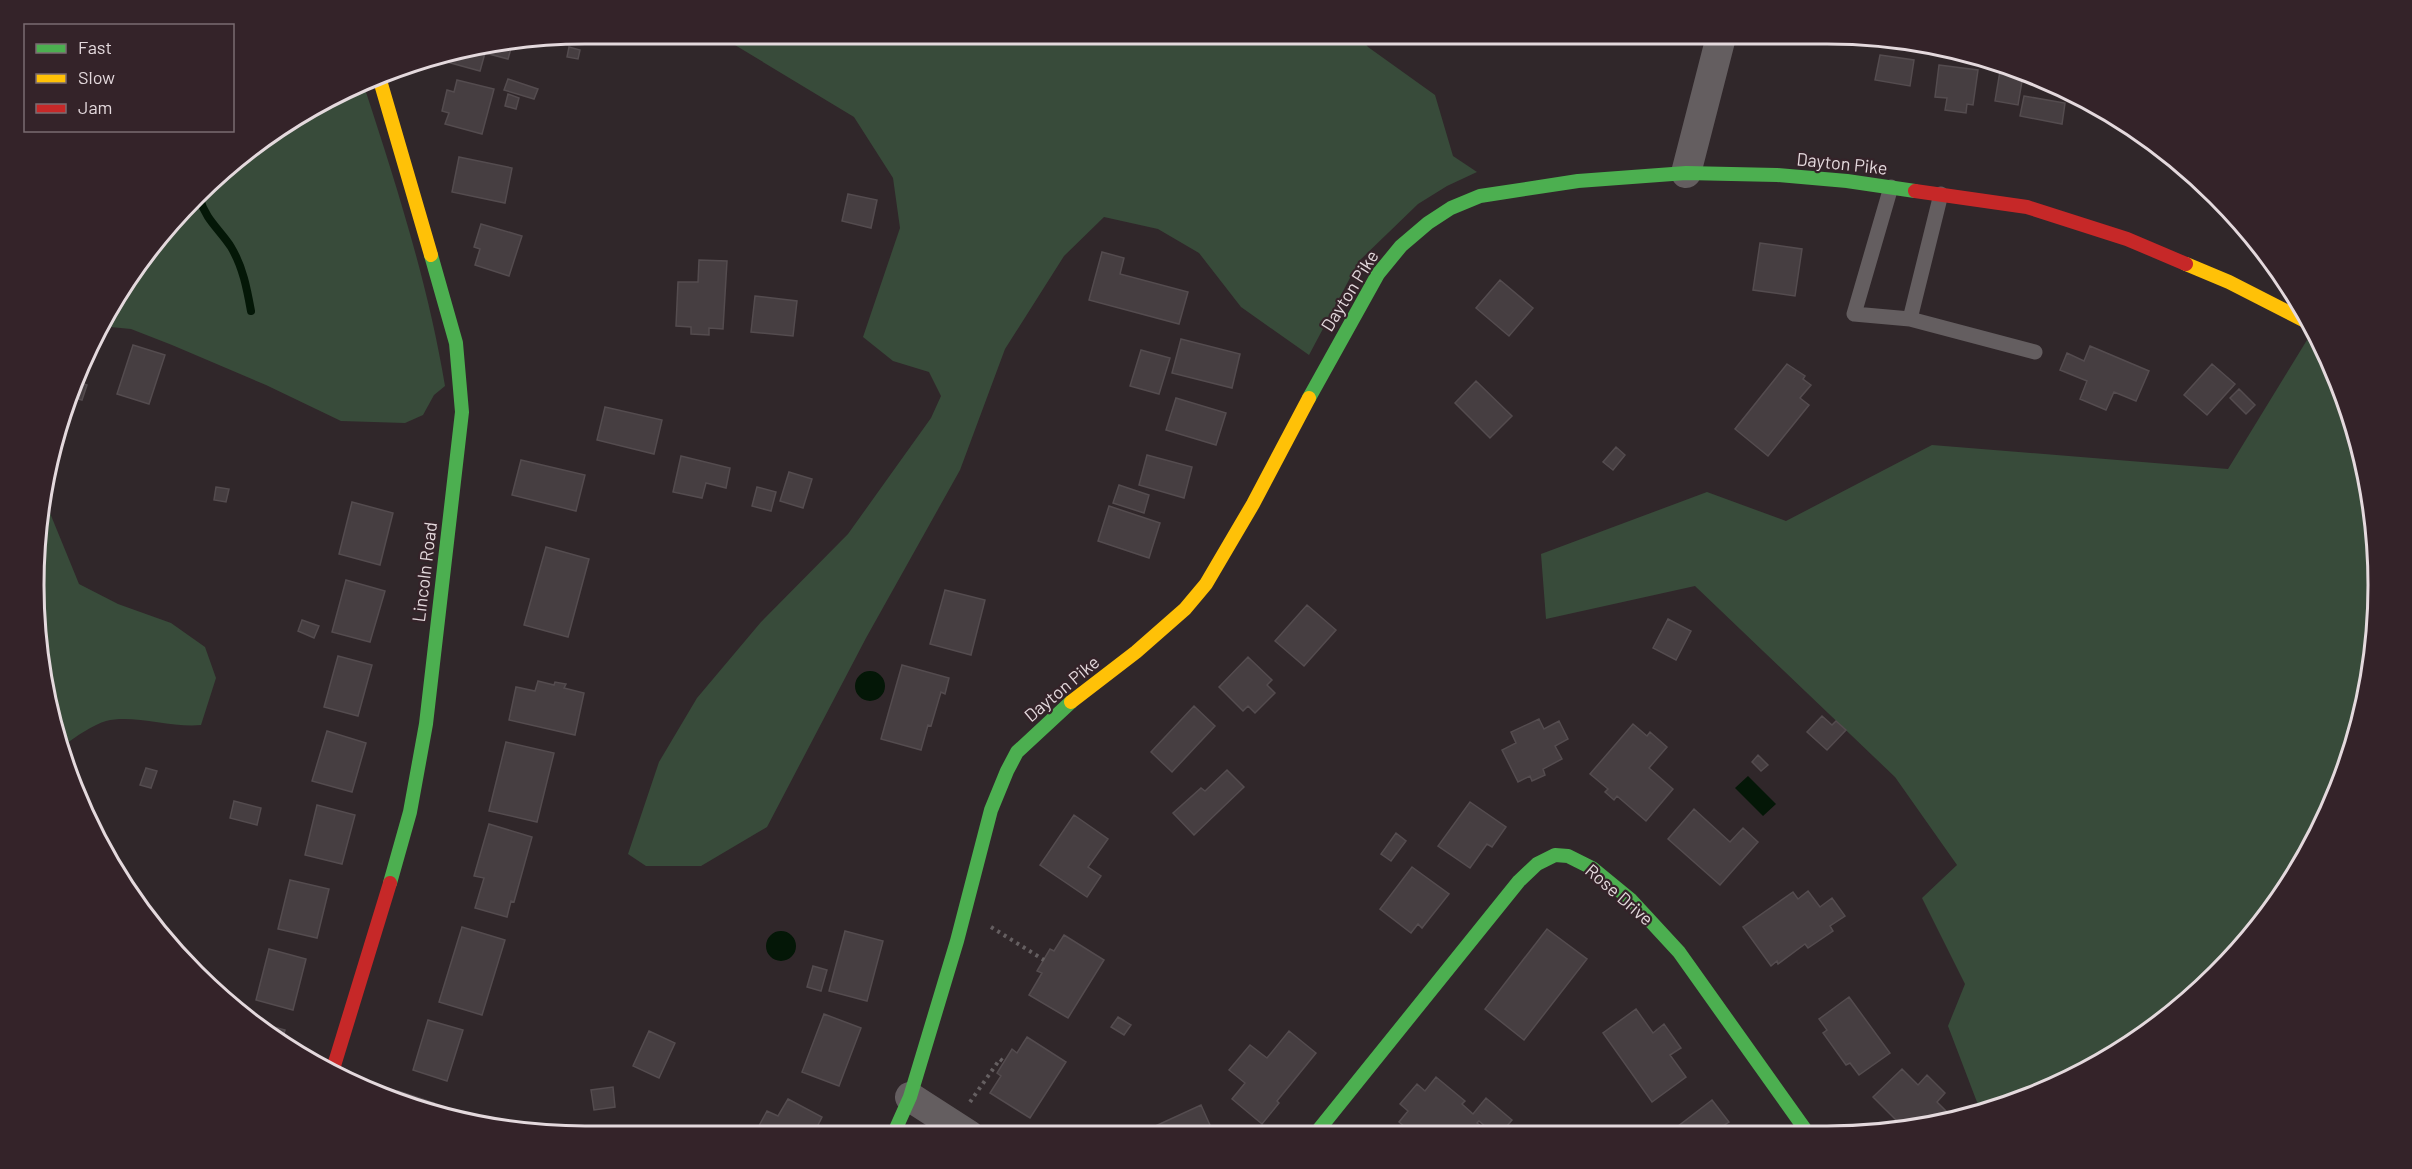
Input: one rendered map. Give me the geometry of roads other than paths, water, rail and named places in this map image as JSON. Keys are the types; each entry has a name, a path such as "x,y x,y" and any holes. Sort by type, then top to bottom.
{"street":[{"path":"1686,173 1719,44"},
{"name":"Lincoln Road","path":"334,1064 385,901 415,782 426,724 462,412 456,343 382,83"},
{"name":"Dayton Pike","path":"897,1126 910,1097 965,911 991,810 1006,771 1017,752 1064,707 1136,652 1177,616 1206,584 1253,504 1315,386 1378,274 1401,246 1428,223 1451,208 1480,196 1578,181 1686,173 1777,175 1847,181 2027,207 2127,239 2229,282 2298,317"},
{"name":"Rose Drive","path":"1322,1126 1519,881 1537,864 1555,855 1568,856 1592,867 1631,900 1662,933 1679,952 1803,1126"},
{"path":"910,1097 955,1126"}],"lane":[{"path":"1891,187 1854,314 1910,319 2035,352"},
{"path":"1910,319 1941,194"}],"waterway":[{"path":"201,203 209,219 227,241 239,262 251,311"}]}
